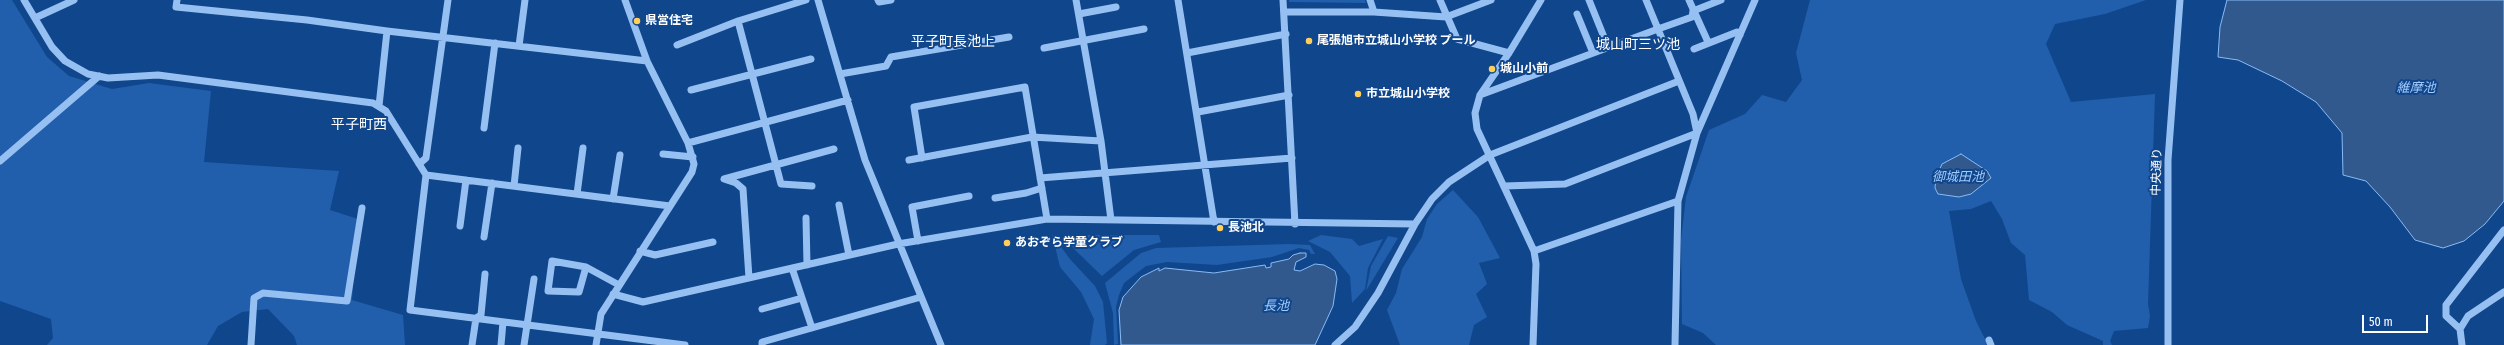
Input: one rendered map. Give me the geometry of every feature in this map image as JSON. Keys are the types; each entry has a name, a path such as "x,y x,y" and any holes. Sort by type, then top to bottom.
{"street":[{"path":"24,0 52,47 66,62 88,74 99,76 158,74 373,103 386,111 426,175 410,310 685,345"},
{"path":"35,18 74,0"},
{"path":"177,0 176,7 307,20 387,31 443,36 647,61"},
{"path":"419,164 426,158 448,0"},
{"path":"519,46 525,0"},
{"path":"596,345 600,314 692,172 693,158 688,143 647,61 626,0"},
{"path":"677,46 738,21 806,0"},
{"path":"818,0 865,160 898,244 941,345"},
{"path":"878,0 879,2 891,0"},
{"path":"1076,0 1101,141 1111,220"},
{"path":"1178,0 1186,53 1198,112 1214,222"},
{"path":"1283,0 1285,12 1295,224"},
{"path":"1370,0 1374,12"},
{"path":"1440,0 1446,17 1457,39 1509,53"},
{"path":"1285,12 1374,12 1446,17 1491,0"},
{"path":"1533,345 1536,264 1534,251 1505,186 1477,129 1475,118 1476,107 1480,95 1509,53 1541,0"},
{"path":"1589,0 1608,48"},
{"path":"1646,0 1693,114 1697,134"},
{"path":"1689,0 1708,42"},
{"path":"1693,11 1721,0"},
{"path":"1673,344 1678,201 1697,134 1755,0"},
{"name":"中央通り","path":"2168,345 2168,160 2180,0"},
{"path":"1079,14 1116,7"},
{"path":"1480,95 1692,17 1693,11"},
{"path":"1577,14 1593,53"},
{"path":"738,21 777,164 781,184 812,186"},
{"path":"1044,48 1144,29"},
{"path":"379,106 387,31"},
{"path":"1694,49 1708,42 1737,32 1740,35"},
{"path":"1186,53 1286,34"},
{"path":"840,74 886,66 891,57 1010,37"},
{"path":"484,128 495,42"},
{"path":"691,90 811,59"},
{"path":"0,161 99,76"},
{"path":"1335,345 1355,326 1378,293 1415,224 1432,199 1449,182 1490,155 1680,81"},
{"path":"922,158 914,106 1025,87 1032,138 1047,219"},
{"path":"1198,112 1289,95"},
{"path":"688,143 848,100"},
{"path":"1505,186 1565,184 1697,134"},
{"path":"909,160 1032,138 1101,141"},
{"path":"514,186 518,148"},
{"path":"577,194 583,148"},
{"path":"749,278 743,190 736,183 724,179 834,149"},
{"path":"663,154 693,158"},
{"path":"613,198 620,155"},
{"path":"1040,178 1292,158"},
{"path":"426,175 670,206"},
{"path":"460,226 466,180"},
{"path":"484,237 492,183"},
{"path":"994,198 1026,193 1042,188"},
{"path":"918,241 912,207 969,196"},
{"path":"1534,251 1678,201"},
{"path":"839,205 849,255"},
{"path":"251,345 254,298 263,293 347,301 362,208"},
{"path":"806,218 807,265"},
{"path":"613,294 643,302 898,244 1047,219 1295,224 1415,224"},
{"path":"2460,329 2446,316 2446,305 2504,230"},
{"path":"640,251 655,255 713,242"},
{"path":"586,267 579,292 548,291 552,261 586,267 618,285"},
{"path":"792,268 812,328"},
{"path":"472,345 476,318 481,315 485,274"},
{"path":"524,345 534,279"},
{"path":"2462,345 2460,329 2468,316 2504,292"},
{"path":"762,345 762,342 921,297"},
{"path":"762,309 802,298"},
{"path":"501,345 503,322"}],"shaded area":[{"path":"0,0 12,0 47,57 69,76 112,89 149,83 211,91 204,162 339,171 330,210 358,219 352,300 403,315 405,345 297,345 294,336 268,309 242,312 218,326 207,345 47,345 53,338 51,319 0,301"},
{"path":"1289,0 1365,0 1366,3 1289,2"},
{"path":"1810,0 2146,0 2105,14 2055,24 2046,44 2071,102 2155,94 2148,304 2150,316 2148,328 2114,331 2110,341 2112,345 2103,345 2103,341 2067,325 2052,312 2029,300 2025,255 2011,243 2002,219 1991,201 1971,209 1949,211 1961,279 1976,321 1988,345 1716,345 1703,333 1682,324 1681,240 1686,197 1709,130 1745,114 1762,95 1786,102 1802,80 1796,53"},
{"path":"1453,190 1478,217 1500,258 1479,263 1487,284 1476,294 1487,317 1474,325 1469,345 1400,345 1387,310 1396,293 1402,269 1422,237 1427,219 1437,204"},
{"path":"1052,234 1069,258 1095,286 1103,302 1107,343 1105,345 1090,345 1094,319 1081,292 1060,267"},
{"path":"1065,235 1159,235 1161,242 1134,250 1102,276 1074,249"},
{"path":"1321,235 1352,239 1359,246 1383,239 1368,268 1365,289 1352,303 1350,276 1330,252 1308,241"},
{"path":"1388,236 1398,238 1366,291 1371,266"},
{"path":"1289,244 1310,245 1315,254 1311,254 1309,250 1299,248 1272,257 1217,265 1167,262 1146,266 1124,283 1119,295 1116,307 1118,344 1114,345 1113,313 1105,283 1141,253 1156,248"}],"water":[{"name":"維摩池","path":"2227,0 2504,0 2504,201 2485,224 2464,241 2443,248 2415,240 2390,207 2366,181 2343,175 2342,133 2316,102 2282,81 2238,60 2218,57 2220,27"},
{"name":"御城田池","path":"1961,154 1987,171 1991,178 1971,194 1959,197 1938,194 1935,188 1936,178 1942,164"},
{"name":"長池","path":"1306,253 1306,257 1296,262 1294,270 1300,271 1315,264 1324,265 1335,271 1337,279 1333,306 1315,345 1121,345 1119,310 1123,297 1141,277 1159,268 1159,271 1165,268 1214,273 1265,265 1266,268 1271,267 1271,263 1289,259 1293,255"}],"place":[{"name":"県営住宅","path":"637,21"},
{"name":"尾張旭市立城山小学校 プール","path":"1309,41"},
{"name":"城山小前","path":"1492,69"},
{"name":"市立城山小学校","path":"1358,94"},
{"name":"長池北","path":"1220,228"},
{"name":"あおぞら学童クラブ","path":"1007,243"}],"district":[{"name":"平子町長池上","path":"953,42"},
{"name":"城山町三ツ池","path":"1638,45"},
{"name":"平子町西","path":"359,125"}]}
